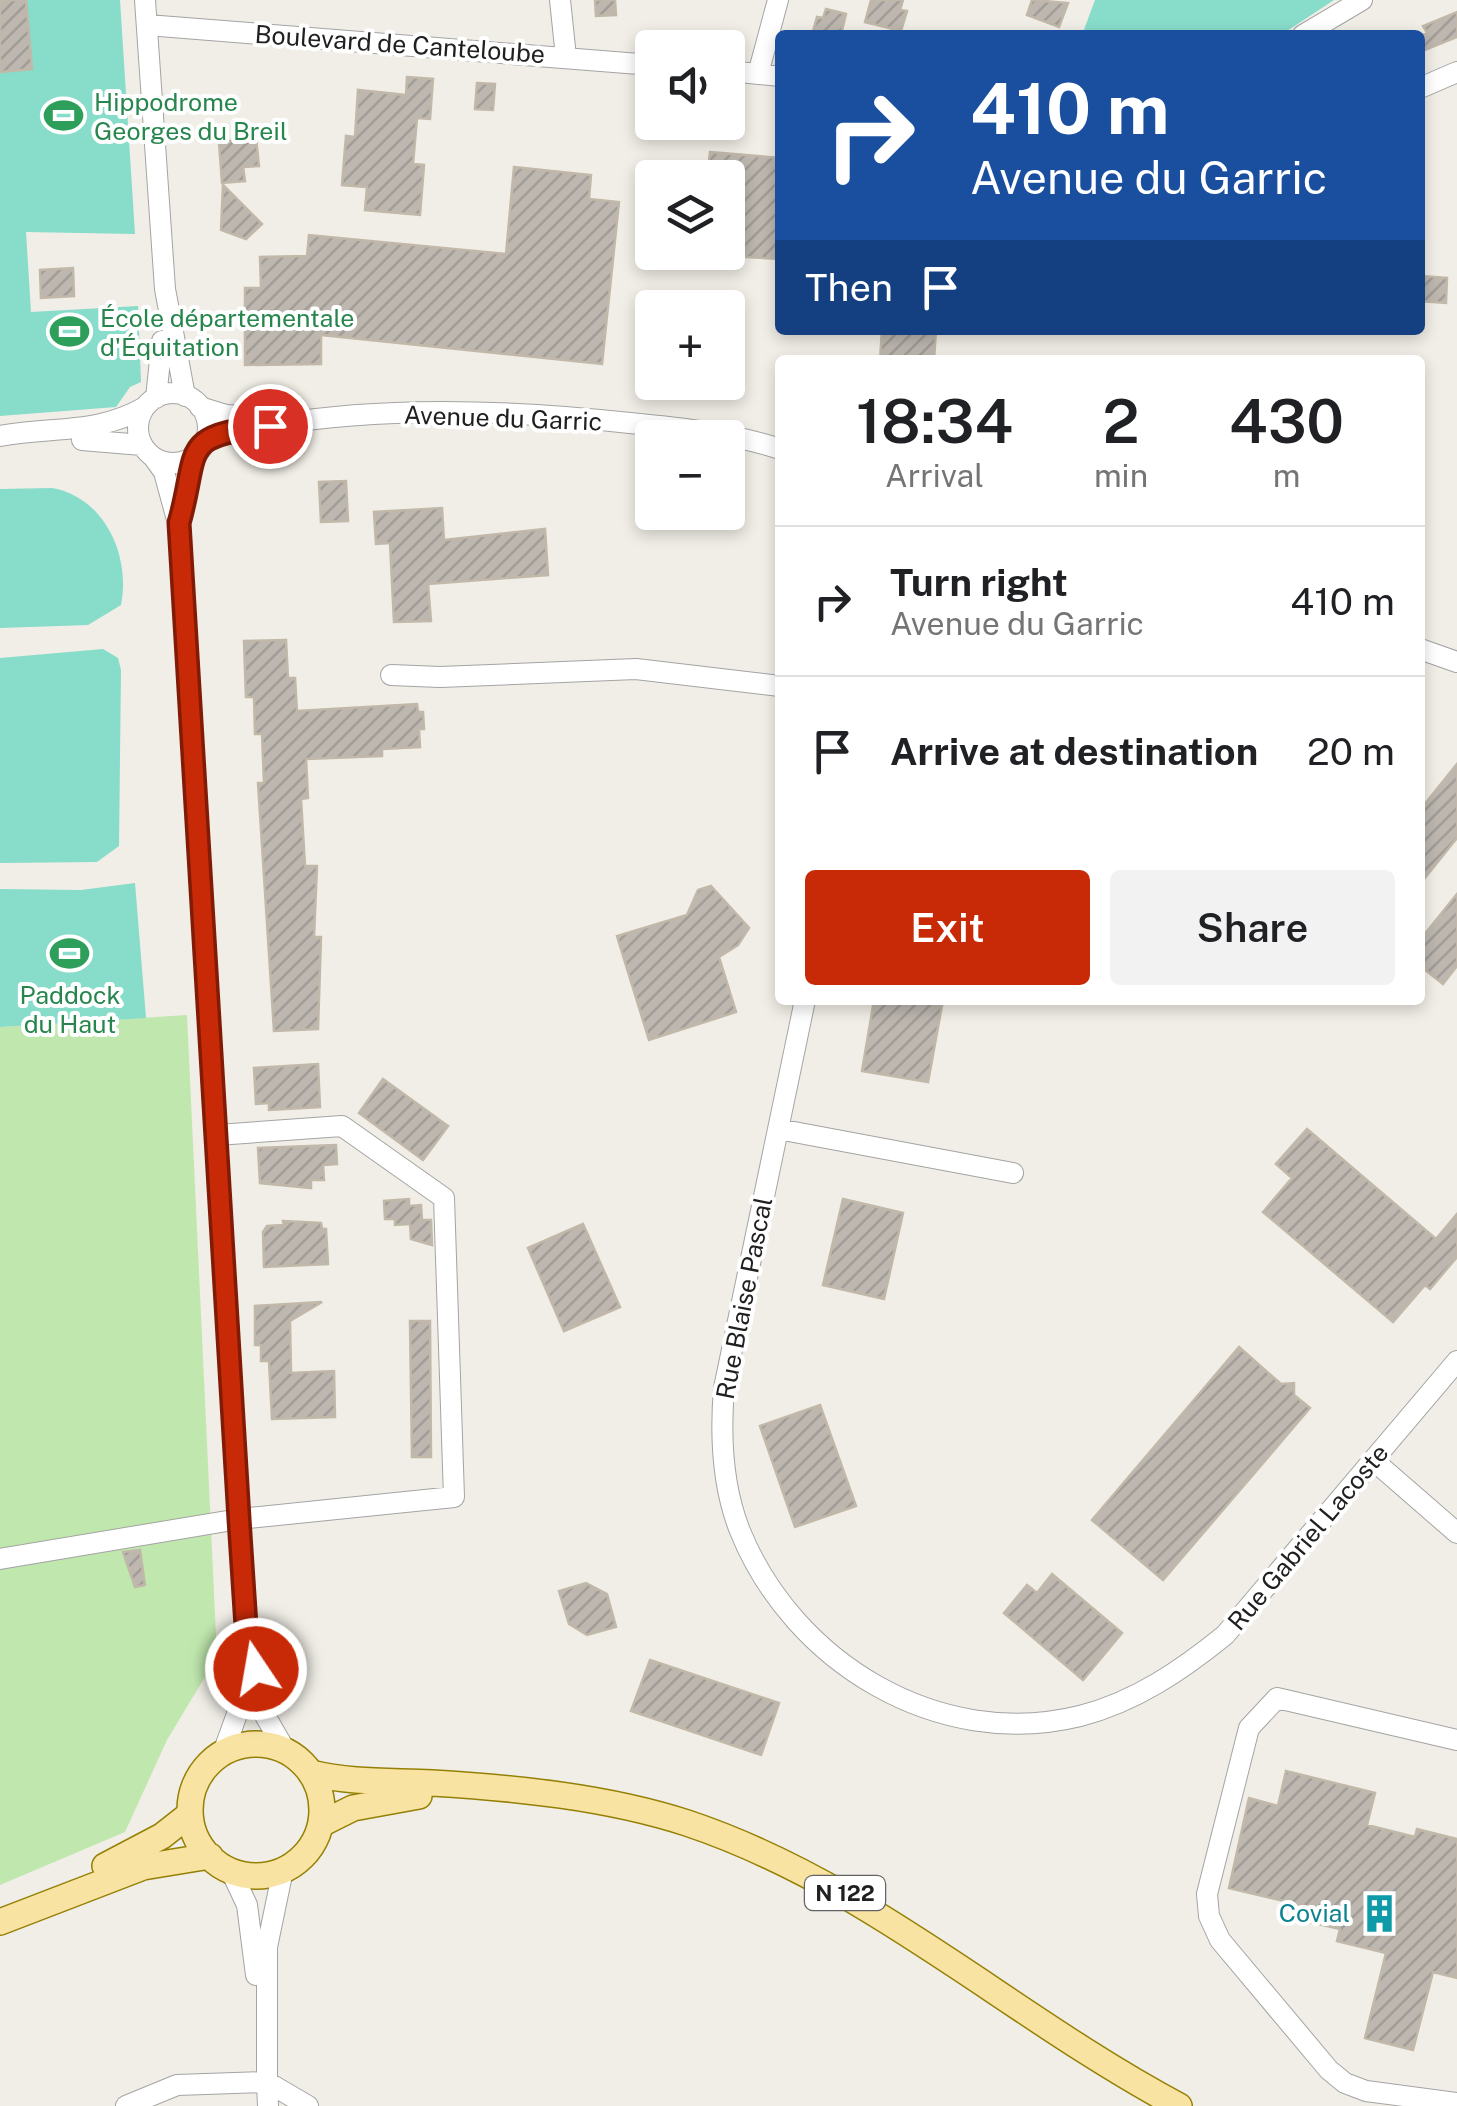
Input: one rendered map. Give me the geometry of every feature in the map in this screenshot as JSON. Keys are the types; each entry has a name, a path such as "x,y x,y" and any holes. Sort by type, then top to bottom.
{"main road":[{"path":"0,1918 143,1867 221,1864 266,1875 283,1870 303,1856 321,1824 319,1789 311,1773 284,1750 250,1744 223,1753 202,1772 190,1814 194,1832 221,1864"},
{"name":"N 122","path":"311,1773 608,1803 751,1846 885,1916 1102,2065 1178,2106"},
{"name":"N 122","path":"321,1824 387,1800 468,1788"},
{"path":"0,1918 117,1861 162,1836 190,1814"}],"street":[{"path":"146,0 165,289 192,401 206,416 206,439 190,459 179,523"},
{"path":"560,0 566,57"},
{"path":"758,74 778,0"},
{"path":"1311,30 1362,0"},
{"name":"Boulevard de Canteloube","path":"147,25 635,63"},
{"path":"1425,86 1457,72"},
{"path":"745,73 775,76"},
{"path":"165,289 151,403 138,426 148,452 164,472 179,523 246,1626 237,1714 223,1753"},
{"path":"0,436 97,428 116,424 151,403 192,401"},
{"name":"Avenue du Garric","path":"192,401 226,416 284,421 410,414 554,415 712,431 775,448"},
{"name":"Avenue du Garric","path":"206,439 284,421"},
{"path":"0,445 100,439 172,463 190,459"},
{"path":"1425,651 1457,662"},
{"path":"390,674 440,677 636,669 775,685"},
{"name":"Rue Blaise Pascal","path":"804,1005 724,1388 720,1436 740,1530 765,1579 798,1626 844,1667 898,1699 959,1718 1016,1723 1079,1716 1140,1693"},
{"path":"0,1559 239,1519 454,1497 444,1198 342,1126 216,1135"},
{"path":"778,1129 1013,1173"},
{"name":"Rue Gabriel Lacoste","path":"1140,1693 1185,1668 1225,1635 1457,1361"},
{"path":"1372,1460 1457,1533"},
{"path":"246,1626 254,1645 263,1712 284,1750"},
{"path":"1457,1740 1278,1698 1250,1728 1207,1894 1209,1916 1220,1940 1329,2070 1366,2091 1457,2104"},
{"path":"221,1864 247,1905 264,2011 268,2106"},
{"path":"264,2011 267,1947 283,1870"},
{"path":"126,2106 177,2086 268,2082 308,2106"}],"green space":[{"path":"187,1015 217,1657 167,1740 125,1832 0,1885 0,1027"}],"shaded area":[{"name":"Hippodrome Georges du Breil","path":"0,0 120,0 135,234 26,232 31,312 138,306 141,382 130,387 116,407 0,416"},
{"path":"1095,0 1334,0 1289,30 1084,30"},
{"path":"52,488 86,503 110,531 122,567 121,605 88,625 0,628 0,489"},
{"path":"103,649 118,658 121,670 119,846 97,862 0,863 0,658"},
{"name":"Paddock du Haut","path":"135,883 146,1018 0,1027 0,889 81,890"}],"building":[{"path":"0,0 26,0 32,69 0,72"},
{"path":"595,0 615,0 616,15 596,16"},
{"path":"871,0 903,0 900,10 907,11 901,30 865,22"},
{"path":"1032,0 1068,3 1059,27 1027,15"},
{"path":"826,9 846,14 842,30 813,30 817,17 823,18"},
{"path":"1457,12 1457,37 1425,50 1427,33 1423,26"},
{"path":"407,77 433,79 430,119 417,118 413,164 424,165 420,215 365,210 367,187 342,185 346,136 355,137 358,90 406,95"},
{"path":"477,83 495,84 493,110 475,109"},
{"path":"256,138 259,166 243,167 245,181 222,183 219,142"},
{"path":"710,152 775,158 775,259 745,257 745,160 709,160"},
{"path":"514,167 591,175 589,199 619,202 602,364 321,335 321,364 245,365 245,288 261,288 260,257 307,256 309,235 506,254"},
{"path":"223,185 262,224 246,239 221,230"},
{"path":"73,268 74,296 41,298 40,270"},
{"path":"1425,276 1447,278 1446,303 1425,301"},
{"path":"882,335 936,335 934,355 880,355"},
{"path":"346,481 348,521 321,522 319,482"},
{"path":"442,508 444,540 545,529 548,575 428,584 431,621 394,622 390,543 376,544 374,512"},
{"path":"286,640 288,678 295,678 297,711 417,704 418,712 423,712 424,729 419,729 420,747 382,749 382,756 306,759 308,798 301,799 305,866 317,866 314,937 321,937 318,1029 274,1031 258,783 264,783 262,734 255,734 254,697 246,697 244,641"},
{"path":"1457,764 1457,838 1425,878 1425,804"},
{"path":"711,886 749,928 738,945 719,957 736,1012 649,1040 617,936 687,915 698,890"},
{"path":"1457,894 1457,966 1443,984 1425,970 1425,934"},
{"path":"873,1005 942,1005 928,1082 862,1071"},
{"path":"318,1064 320,1107 269,1110 269,1103 256,1104 254,1068"},
{"path":"383,1079 448,1126 423,1160 359,1113"},
{"path":"1307,1129 1436,1239 1457,1214 1457,1257 1430,1289 1425,1285 1393,1322 1263,1212 1292,1178 1276,1164"},
{"path":"336,1145 337,1164 323,1165 324,1180 311,1180 311,1188 260,1183 258,1148"},
{"path":"409,1199 409,1206 421,1205 422,1220 431,1220 432,1245 411,1239 410,1224 395,1225 395,1219 385,1219 384,1201"},
{"path":"843,1199 903,1213 884,1299 823,1285"},
{"path":"283,1221 321,1223 322,1229 326,1229 328,1264 264,1267 263,1232 267,1226 284,1225"},
{"path":"583,1224 620,1307 564,1331 528,1248"},
{"path":"322,1302 290,1321 291,1373 334,1371 335,1417 272,1419 269,1361 261,1361 261,1345 255,1345 255,1306"},
{"path":"410,1321 430,1321 431,1457 412,1457"},
{"path":"1239,1347 1281,1384 1294,1383 1294,1395 1310,1408 1163,1580 1092,1520"},
{"path":"820,1405 856,1506 795,1527 760,1426"},
{"path":"140,1550 145,1585 135,1587 123,1552"},
{"path":"1052,1574 1122,1633 1083,1680 1004,1613 1027,1585 1037,1593"},
{"path":"586,1583 607,1594 616,1627 587,1635 569,1624 559,1591"},
{"path":"650,1660 779,1703 761,1755 631,1711"},
{"name":"Covial","path":"1286,1771 1375,1793 1367,1825 1415,1837 1417,1829 1457,1839 1457,1978 1433,1972 1413,2050 1365,2038 1386,1953 1337,1941 1340,1929 1301,1920 1305,1906 1229,1888 1249,1798 1278,1806"}],"place":[{"name":"Hippodrome Georges du Breil","path":"64,116"},
{"name":"École départementale d'Équitation","path":"70,332"},
{"name":"Paddock du Haut","path":"70,954"},
{"name":"Covial","path":"1380,1913"}],"route":[{"path":"256,1669 254,1645 246,1626 179,523 190,459 206,439 270,426"}]}
